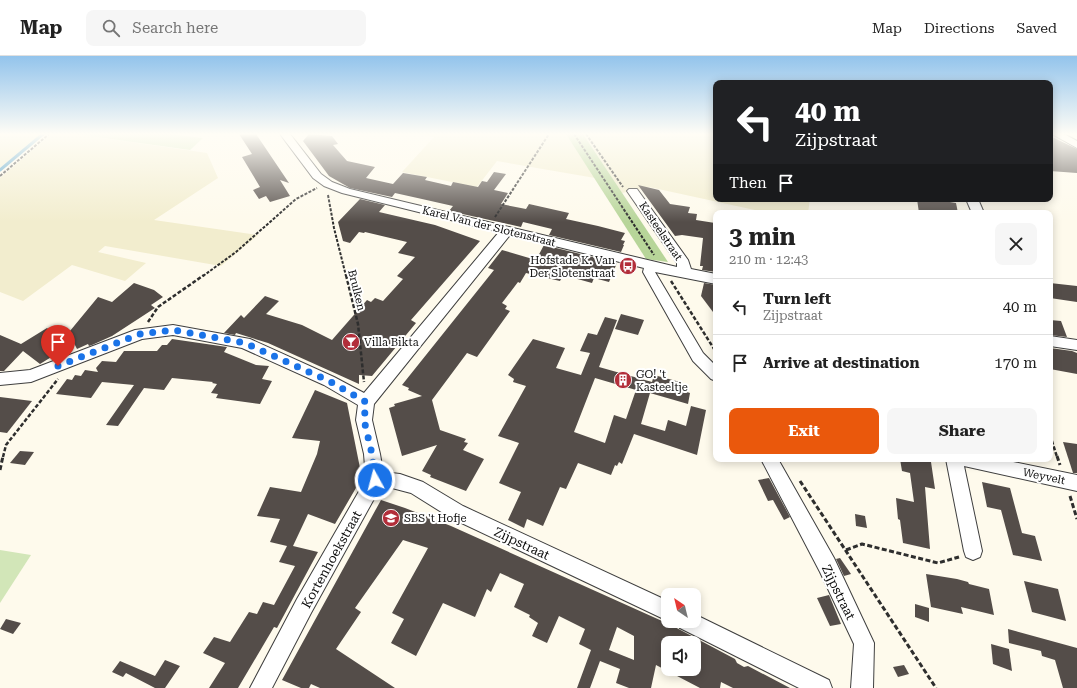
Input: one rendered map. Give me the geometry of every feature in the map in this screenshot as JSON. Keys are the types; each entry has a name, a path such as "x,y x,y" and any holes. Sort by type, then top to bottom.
{"street":[{"name":"Karel Van der Slotenstraat","path":"307,163 312,171 327,183 346,191 656,267 713,278"},
{"name":"Kasteelstraat","path":"633,190 682,264 685,273"},
{"path":"375,480 372,454 364,420 366,402 507,231"},
{"path":"656,267 649,272 698,357 713,371"},
{"path":"0,380 31,376 140,334 173,330 245,343 329,381 366,402"},
{"path":"1053,341 1077,345"},
{"name":"Zijpstraat","path":"771,462 827,566 864,643 862,688"},
{"path":"955,462 973,551"},
{"name":"Weyvelt","path":"978,462 1071,482"},
{"name":"Zijpstraat","path":"375,480 392,480 409,485 437,498 457,512 661,609"},
{"name":"Kortenhoekstraat","path":"261,688 304,606 375,480"},
{"path":"701,628 821,688"}],"path":[{"path":"0,176 15,163"},
{"path":"490,226 530,163"},
{"path":"592,163 656,267 713,348"},
{"path":"607,163 624,188 633,190"},
{"path":"140,334 158,307 236,252 296,199 327,183"},
{"name":"Brulken","path":"327,183 328,199 334,228 358,324 366,402"},
{"path":"0,470 6,445 71,360"},
{"path":"1053,442 1071,482 1077,519"},
{"path":"798,478 936,688"},
{"path":"846,550 862,544 938,562 951,560 973,551"}],"shaded area":[{"path":"0,163 5,163 0,168"},
{"path":"17,163 212,163 218,178 154,220 258,235 221,266 105,246 98,252 146,263 125,281 72,265 23,301 0,292 0,178"},
{"path":"410,163 495,163 477,187 402,172"},
{"path":"511,163 585,163 595,178"},
{"path":"602,163 713,163 713,201 649,187 622,193"},
{"path":"718,202 810,202 808,210 755,210"}],"green space":[{"path":"585,163 603,163 668,262 646,259"},
{"path":"0,550 31,555 0,603"}],"building":[{"path":"246,163 276,163 289,183 280,180 290,196 270,202 266,196 259,199 253,190 260,187"},
{"path":"320,163 359,163 375,167 366,178 393,184 403,173 427,177 425,180 451,186 453,182 478,187 482,181 487,182 494,172 506,174 494,190 508,193 501,204 526,209 529,204 569,213 566,219 625,233 621,240 625,241 621,252 549,235 552,229 523,222 521,227 449,211 453,206 395,193 392,197 350,188 329,176"},
{"path":"1053,163 1077,163 1077,173 1053,171"},
{"path":"638,185 659,190 670,204 690,207 688,213 697,214 696,220 713,223 713,272 702,270 703,266 700,266 703,238 682,235 675,236"},
{"path":"360,199 385,205 379,212 435,225 480,241 411,320 416,323 372,376 359,375 359,384 268,343 236,333 235,335 224,333 241,315 244,318 265,296 279,301 266,314 302,325 332,340 367,300 371,302 375,298 383,301 403,279 397,276 415,257 398,253 407,242 365,232 359,232 350,243 343,241 338,222"},
{"path":"917,202 956,203 957,210 919,210"},
{"path":"544,245 617,263 609,282 594,278 592,283 563,275 560,281 526,273 520,283 518,282 502,303 507,306 505,309 510,311 477,357 467,353 432,400 440,430 466,439 464,442 468,443 463,450 484,459 466,491 430,477 431,475 422,471 437,445 402,456 389,408 395,406 394,404 422,396 408,390 409,388 402,385 494,270 488,268 502,250 536,260"},
{"path":"134,283 154,290 163,297 151,305 155,308 112,336 92,345 89,346 88,344 77,349 74,343 40,364 23,351 4,371 0,371 0,335 21,344 47,328 52,332 56,330 65,337 98,297 112,302"},
{"path":"704,283 713,284 713,312 701,296"},
{"path":"1053,283 1077,286 1077,302 1053,298"},
{"path":"621,314 644,320 638,335 615,329"},
{"path":"605,317 617,320 599,367 652,382 654,375 680,382 678,389 690,393 688,404 650,393 641,424 665,431 668,420 686,426 691,406 706,410 697,455 634,434 622,464 619,462 617,466 615,465 611,475 578,463 566,489 560,487 543,526 527,519 524,528 508,520 521,492 499,483 519,443 498,436 526,386 513,382 514,379 508,375 533,339 565,348 556,368 581,375 590,353 580,351 588,333 597,335","holes":["595,378 636,390 626,419 614,415 605,443 574,432"]},
{"path":"1053,320 1061,321 1067,337 1053,335"},
{"path":"172,339 227,347 224,352 256,365 269,366 262,379 272,381 260,404 216,398 218,394 211,393 217,384 212,383 213,382 172,378 164,390 144,388 118,426 106,425 134,385 102,382 91,398 56,394 67,379 72,380 75,375 81,376 85,370 98,372 96,368 102,361 116,362 124,351 157,351 162,345 167,345"},
{"path":"1053,348 1077,353 1077,374 1053,370"},
{"path":"315,390 347,403 360,468 360,481 335,524 308,514 293,546 318,552 277,628 274,627 238,688 209,688 225,663 203,653 214,637 230,642 249,612 257,614 263,602 274,605 295,566 279,562 287,546 270,542 280,519 257,516 270,487 301,492 317,454 320,441 292,438"},
{"path":"0,397 32,401 7,433 0,432"},
{"path":"1063,442 1077,444 1077,473 1073,473"},
{"path":"20,451 34,452 25,465 10,463"},
{"path":"900,462 931,462 935,489 925,487 930,549 903,543 900,520 898,519 896,498 914,502 910,473 902,471"},
{"path":"769,478 790,517 784,520 773,500 768,501 758,480"},
{"path":"982,482 1010,488 1022,533 1035,536 1042,561 1013,555 1001,510 987,507"},
{"path":"381,500 451,526 661,620 661,628 677,628 692,636 661,636 661,668 656,665 651,688 629,688 616,683 620,669 600,661 590,688 577,688 591,650 579,644 585,629 559,616 547,643 532,636 538,623 529,617 530,615 514,607 524,584 500,573 491,592 487,589 475,617 443,603 416,656 391,643 404,619 392,613 428,548 403,540 355,608 361,612 336,649 395,688 320,688 311,684 309,688 301,688 282,680","holes":["617,627 634,636 634,660 609,650"]},
{"path":"855,514 865,516 867,528 856,526"},
{"path":"840,558 851,574 844,576 836,559"},
{"path":"926,574 957,579 989,589 994,615 961,607 963,614 931,607"},
{"path":"1024,581 1058,589 1066,621 1032,612"},
{"path":"829,595 841,624 830,626 817,598"},
{"path":"915,604 929,608 929,622 915,617"},
{"path":"6,619 21,623 13,634 0,629"},
{"path":"1008,629 1077,648 1077,688 1063,688 1055,660 1042,656 1041,651 1009,643"},
{"path":"701,641 735,659 737,663 744,667 748,666 790,688 733,688 721,682 720,688 700,688 677,676 701,676"},
{"path":"991,644 1009,649 1012,671 993,664"},
{"path":"165,660 180,666 165,688 155,688 126,673 123,677 112,672 120,661 155,676"},
{"path":"904,665 909,674 898,677 893,667"}],"waterway":[{"path":"0,170 8,163"}],"place":[{"name":"Hofstade K. Van Der Slotenstraat","path":"628,266"},
{"name":"Villa Bikta","path":"351,342"},
{"name":"GO! 't Kasteeltje","path":"623,380"},
{"name":"SBS 't Hofje","path":"391,518"}],"route":[{"path":"58,366 140,334 173,330 245,343 329,381 366,402 364,420 372,454 375,480"}]}
